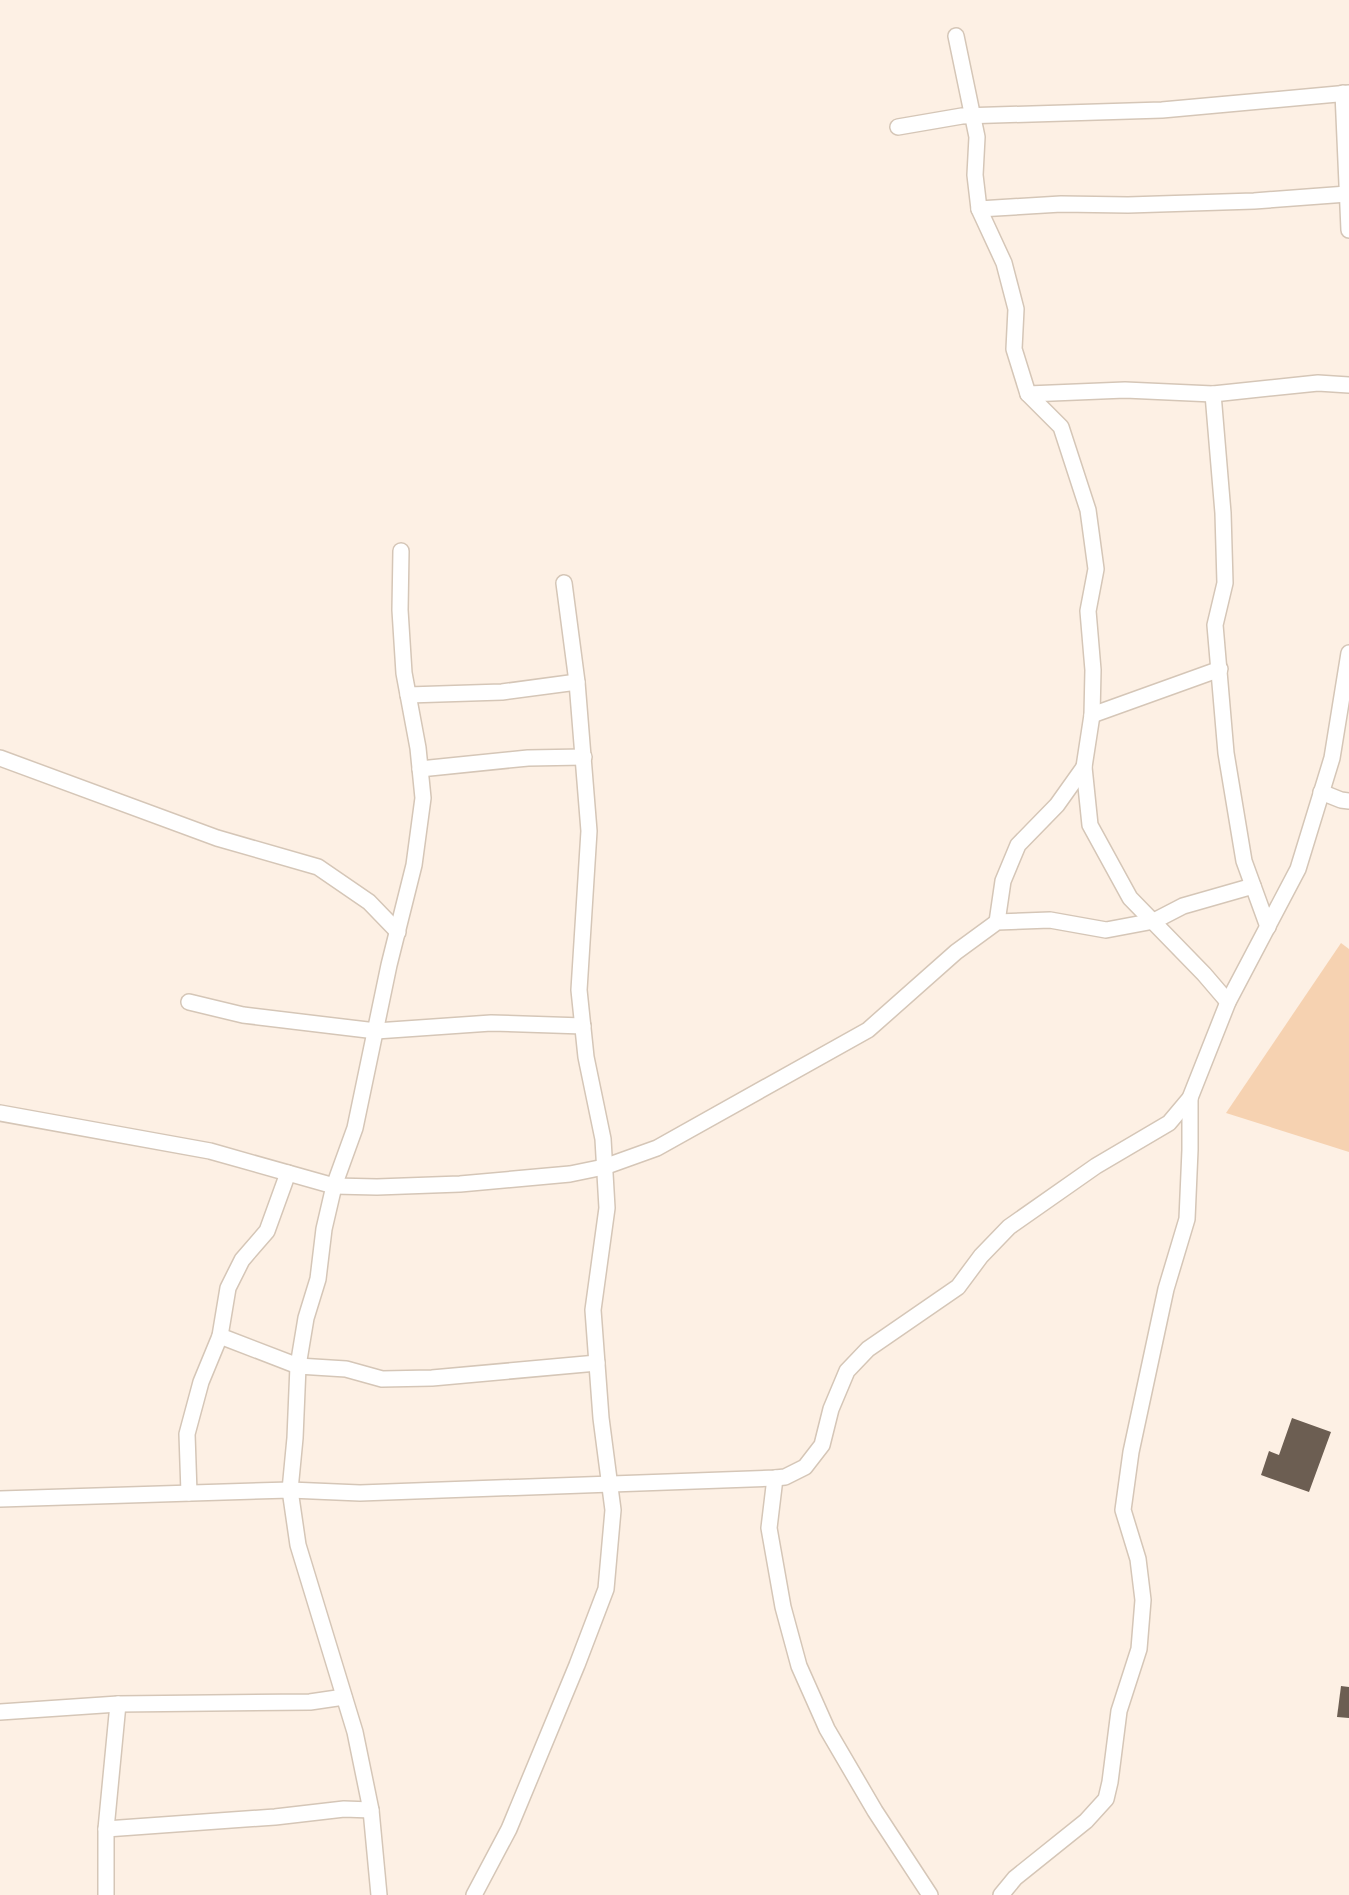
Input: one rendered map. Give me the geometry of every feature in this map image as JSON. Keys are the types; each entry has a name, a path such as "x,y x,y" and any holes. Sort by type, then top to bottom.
{"street":[{"path":"956,36 978,137 975,175 979,209 1004,263 1016,309 1014,349 1028,394 1062,427 1088,510 1096,569 1088,611 1093,670 1092,715 1084,767 1090,825 1130,898 1154,921 1228,1002"},
{"path":"898,127 974,116 1162,110 1347,95 1349,230"},
{"path":"979,209 1062,204 1128,205 1254,201 1348,194"},
{"path":"1028,394 1125,390 1213,394 1318,383 1349,385"},
{"path":"1213,394 1224,522 1225,583 1215,625 1226,753 1244,861 1268,927"},
{"path":"379,1895 371,1810 355,1732 298,1545 290,1490 295,1438 298,1366 306,1318 318,1279 324,1229 334,1186 355,1128 414,865 421,817 423,798 420,769 404,673 400,610 401,551"},
{"path":"474,1895 509,1829 577,1665 606,1589 613,1510 597,1364 594,1310 607,1208 603,1138 586,1057 579,990 589,831 577,682 564,583"},
{"path":"0,1499 290,1490 360,1493 775,1478 785,1477 805,1467 822,1445 831,1409 847,1371 868,1349 958,1287 981,1256 1009,1227 1096,1166 1169,1123 1190,1098 1228,1002 1298,869 1332,758 1349,653"},
{"path":"1092,715 1220,669"},
{"path":"408,695 502,692 577,682"},
{"path":"420,769 528,758 584,757"},
{"path":"0,758 217,838 318,867 369,902 398,932"},
{"path":"997,922 1003,882 1018,845 1057,805 1084,767"},
{"path":"1321,792 1349,801"},
{"path":"0,1113 210,1151 334,1186 377,1187 460,1184 570,1174 604,1168 657,1148 868,1030 956,952 997,922 1050,920 1106,930 1154,921 1183,906 1253,886"},
{"path":"190,1002 243,1015 376,1031 491,1023 582,1026"},
{"path":"1001,1895 1014,1878 1086,1821 1106,1799 1119,1711 1139,1649 1143,1600 1138,1559 1124,1510 1132,1452 1166,1289 1187,1219 1190,1098"},
{"path":"189,1493 187,1434 201,1382 220,1336 228,1288 242,1260 267,1231 288,1174"},
{"path":"220,1336 298,1366 346,1369 382,1379 432,1378 597,1364"},
{"path":"775,1478 769,1528 783,1607 799,1666 826,1729 875,1811 930,1895"},
{"path":"0,1712 118,1704 310,1702 344,1698"},
{"path":"106,1895 106,1829 118,1704"},
{"path":"106,1829 275,1817 344,1808 371,1810"}],"shaded area":[{"path":"1341,943 1349,949 1349,1152 1226,1113"}],"building":[{"path":"1292,1418 1331,1432 1309,1492 1261,1475 1269,1451 1279,1455"},
{"path":"1341,1686 1349,1687 1349,1718 1337,1717"}]}
